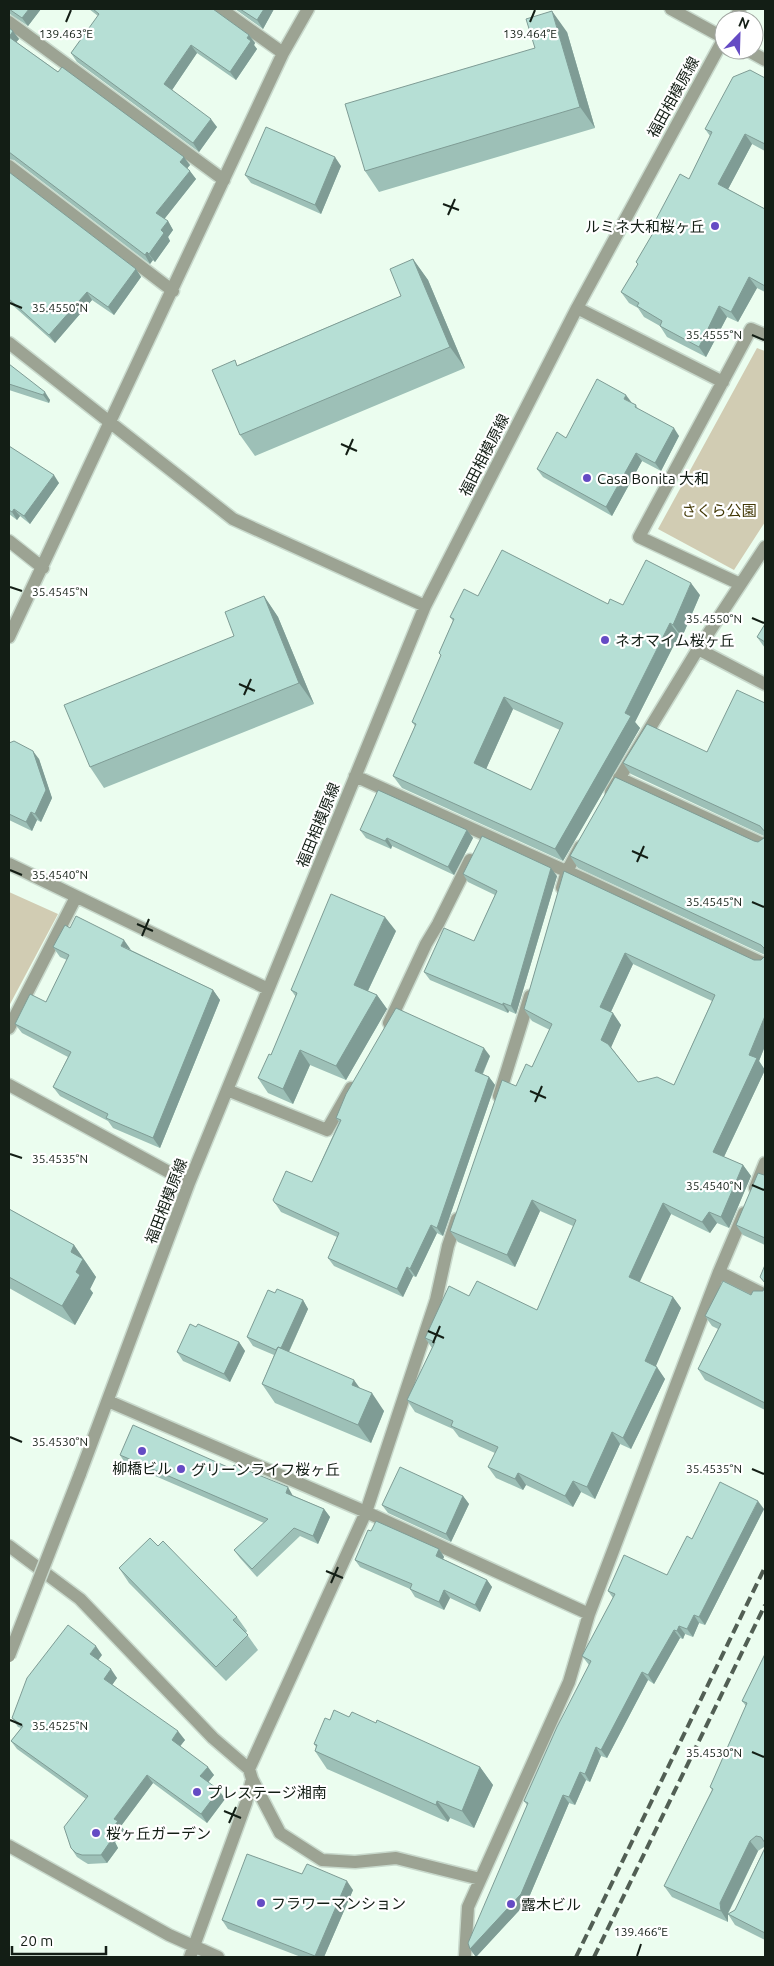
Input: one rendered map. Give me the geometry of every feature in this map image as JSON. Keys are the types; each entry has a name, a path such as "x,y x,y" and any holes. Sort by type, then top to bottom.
{"street":[{"path":"222,9 283,53"},
{"path":"9,637 111,424 283,53 308,9"},
{"path":"671,9 714,33"},
{"path":"9,22 224,180"},
{"name":"福田相模原線","path":"9,1656 108,1402 189,1183 425,606 577,308 714,56"},
{"path":"9,166 173,290"},
{"path":"577,308 723,382"},
{"path":"740,584 639,537 751,329 765,335"},
{"path":"9,343 234,519 425,606"},
{"path":"9,541 43,568"},
{"path":"605,803 698,649 765,547"},
{"path":"698,649 765,684"},
{"path":"355,776 479,842 567,871 765,964"},
{"path":"619,778 765,845"},
{"path":"559,899 567,871 586,837"},
{"path":"383,1033 479,842"},
{"path":"9,864 268,989"},
{"path":"9,1028 76,897"},
{"path":"494,1110 534,982"},
{"path":"227,1090 327,1130 360,1073"},
{"path":"9,1085 189,1183"},
{"path":"465,1957 468,1907 569,1682 590,1614 720,1272 765,1163"},
{"path":"192,1952 246,1802 251,1774 366,1512 436,1300 448,1246 460,1210"},
{"path":"720,1272 765,1295"},
{"path":"108,1402 366,1512 590,1614"},
{"path":"9,1547 80,1599 213,1738 251,1774 280,1833 322,1860 355,1862 396,1858 480,1879"},
{"path":"9,1846 169,1935 192,1952 218,1957"}],"green space":[{"name":"さくら公園","path":"757,348 765,351 765,522 734,570 658,529"},
{"path":"9,892 58,914 9,1006"}],"building":[{"path":"9,9 29,9 22,18"},
{"path":"93,9 213,9 249,35 247,38 251,41 230,72 191,45 164,84 211,119 193,143 71,53 99,14"},
{"path":"240,9 264,9 257,20"},
{"path":"552,11 580,107 365,171 345,104 535,48 526,19"},
{"path":"9,28 13,31 9,37"},
{"path":"9,37 58,72 62,67 184,157 180,162 190,171 156,213 168,221 161,230 164,233 149,254 147,252 145,255 9,152"},
{"path":"750,70 765,78 765,144 745,134 718,184 765,209 765,286 749,277 731,312 719,306 699,347 660,326 662,321 637,306 639,303 621,292 656,228 652,227 680,174 689,179 712,132 705,129 733,77"},
{"path":"266,127 335,157 315,205 245,175"},
{"path":"9,172 136,269 108,307 87,292 49,335 9,299"},
{"path":"413,259 450,347 240,435 212,370 235,360 237,366 401,296 390,269"},
{"path":"9,364 45,392 43,395 9,384"},
{"path":"597,379 626,395 624,399 636,405 635,407 674,428 655,463 636,453 606,507 537,469 557,432 566,438"},
{"path":"9,446 54,475 24,516 14,509 12,512 9,510"},
{"path":"502,550 608,604 610,599 623,605 646,560 691,583 673,625 670,623 625,713 631,716 555,849 393,776 416,724 412,722 441,655 439,653 454,619 450,617 464,589 478,596","holes":["504,697 563,723 531,790 474,763"]},
{"path":"264,596 299,683 90,767 64,705 234,636 225,612"},
{"path":"765,624 765,642 757,637"},
{"path":"737,690 765,703 765,832 760,826 623,763 647,724 707,752"},
{"path":"14,741 33,751 46,790 35,814 31,812 26,822 9,814 9,743"},
{"path":"615,777 754,841 758,842 764,838 765,832 765,956 764,948 761,945 570,856"},
{"path":"378,790 467,830 448,867 387,838 385,841 360,830"},
{"path":"482,836 551,868 511,1006 503,1003 503,1005 424,972 444,928 474,941 497,891 463,874"},
{"path":"564,871 754,960 761,960 765,956 765,1016 749,1055 757,1058 713,1152 743,1165 721,1217 709,1212 702,1222 663,1203 629,1277 673,1297 645,1361 657,1367 623,1438 612,1432 587,1487 573,1481 565,1496 518,1473 515,1479 488,1467 498,1447 451,1426 453,1421 407,1400 435,1342 425,1338 449,1286 469,1296 477,1281 537,1310 576,1220 532,1200 507,1255 450,1231 502,1080 516,1086 526,1064 532,1067 552,1024 524,1009","holes":["625,953 715,995 674,1085 657,1077 638,1082 608,1044 601,1040 613,1013 600,1007"]},
{"path":"331,894 385,917 354,985 377,995 336,1066 300,1050 283,1089 258,1078 269,1054 271,1055 297,993 291,990"},
{"path":"76,916 124,940 121,946 213,990 153,1138 106,1118 108,1114 53,1087 71,1052 15,1024 30,994 46,1002 69,955 53,947 65,925 70,928"},
{"path":"396,1008 484,1048 475,1071 489,1077 437,1228 431,1225 410,1269 407,1267 397,1289 328,1258 339,1233 275,1203 273,1200 286,1171 312,1182 341,1120 336,1118 346,1094"},
{"path":"758,1173 764,1175 765,1173 765,1238 736,1225"},
{"path":"9,1209 74,1245 71,1252 83,1259 76,1272 80,1275 62,1306 9,1277"},
{"path":"765,1265 765,1283 760,1277"},
{"path":"723,1281 751,1295 753,1291 763,1291 765,1286 765,1403 698,1369 721,1324 705,1316"},
{"path":"277,1289 303,1300 281,1348 278,1347 276,1350 247,1337 268,1290 275,1293"},
{"path":"190,1324 196,1327 198,1324 239,1342 224,1374 177,1352"},
{"path":"278,1347 354,1380 352,1385 372,1393 358,1425 262,1384"},
{"path":"133,1425 232,1469 234,1465 288,1487 286,1493 324,1509 313,1536 294,1528 252,1569 234,1550 268,1519 120,1455"},
{"path":"400,1467 463,1496 446,1534 382,1505"},
{"path":"720,1482 758,1501 699,1617 694,1615 687,1629 679,1626 677,1631 674,1630 648,1675 642,1672 601,1750 596,1747 585,1774 580,1772 569,1797 563,1795 521,1894 470,1949 468,1943 528,1803 524,1801 557,1727 591,1661 582,1656 615,1594 608,1591 624,1555 667,1575 687,1536 692,1539"},
{"path":"376,1521 439,1549 436,1556 487,1580 475,1605 444,1590 439,1602 410,1589 412,1584 355,1560 368,1530 371,1531"},
{"path":"150,1538 158,1546 163,1541 237,1617 233,1620 248,1635 216,1667 119,1568"},
{"path":"68,1625 96,1646 90,1654 111,1669 104,1679 178,1731 172,1740 208,1767 200,1776 219,1790 201,1814 147,1775 114,1819 118,1821 107,1835 112,1839 101,1855 82,1855 76,1853 71,1848 64,1827 88,1796 11,1741 23,1726 12,1718 27,1678"},
{"path":"765,1654 765,1843 761,1837 756,1836 750,1841 720,1903 721,1911 664,1886 713,1789 710,1787 747,1703 742,1701"},
{"path":"334,1710 349,1717 352,1712 376,1723 377,1720 480,1767 462,1811 437,1801 436,1805 315,1751 317,1745 314,1744 325,1718 330,1720"},
{"path":"765,1848 765,1933 728,1914 735,1910"},
{"path":"247,1854 302,1874 307,1864 347,1881 315,1956 222,1920"}],"railway":[{"path":"576,1957 765,1567"},
{"path":"594,1957 765,1605"}],"place":[{"name":"ルミネ大和桜ヶ丘","path":"715,226"},
{"name":"Casa Bonita 大和","path":"587,478"},
{"name":"ネオマイム桜ヶ丘","path":"605,640"},
{"name":"柳橋ビル","path":"142,1451"},
{"name":"グリーンライフ桜ヶ丘","path":"181,1469"},
{"name":"プレステージ湘南","path":"197,1792"},
{"name":"桜ヶ丘ガーデン","path":"96,1833"},
{"name":"フラワーマンション","path":"261,1903"},
{"name":"露木ビル","path":"511,1904"}]}
